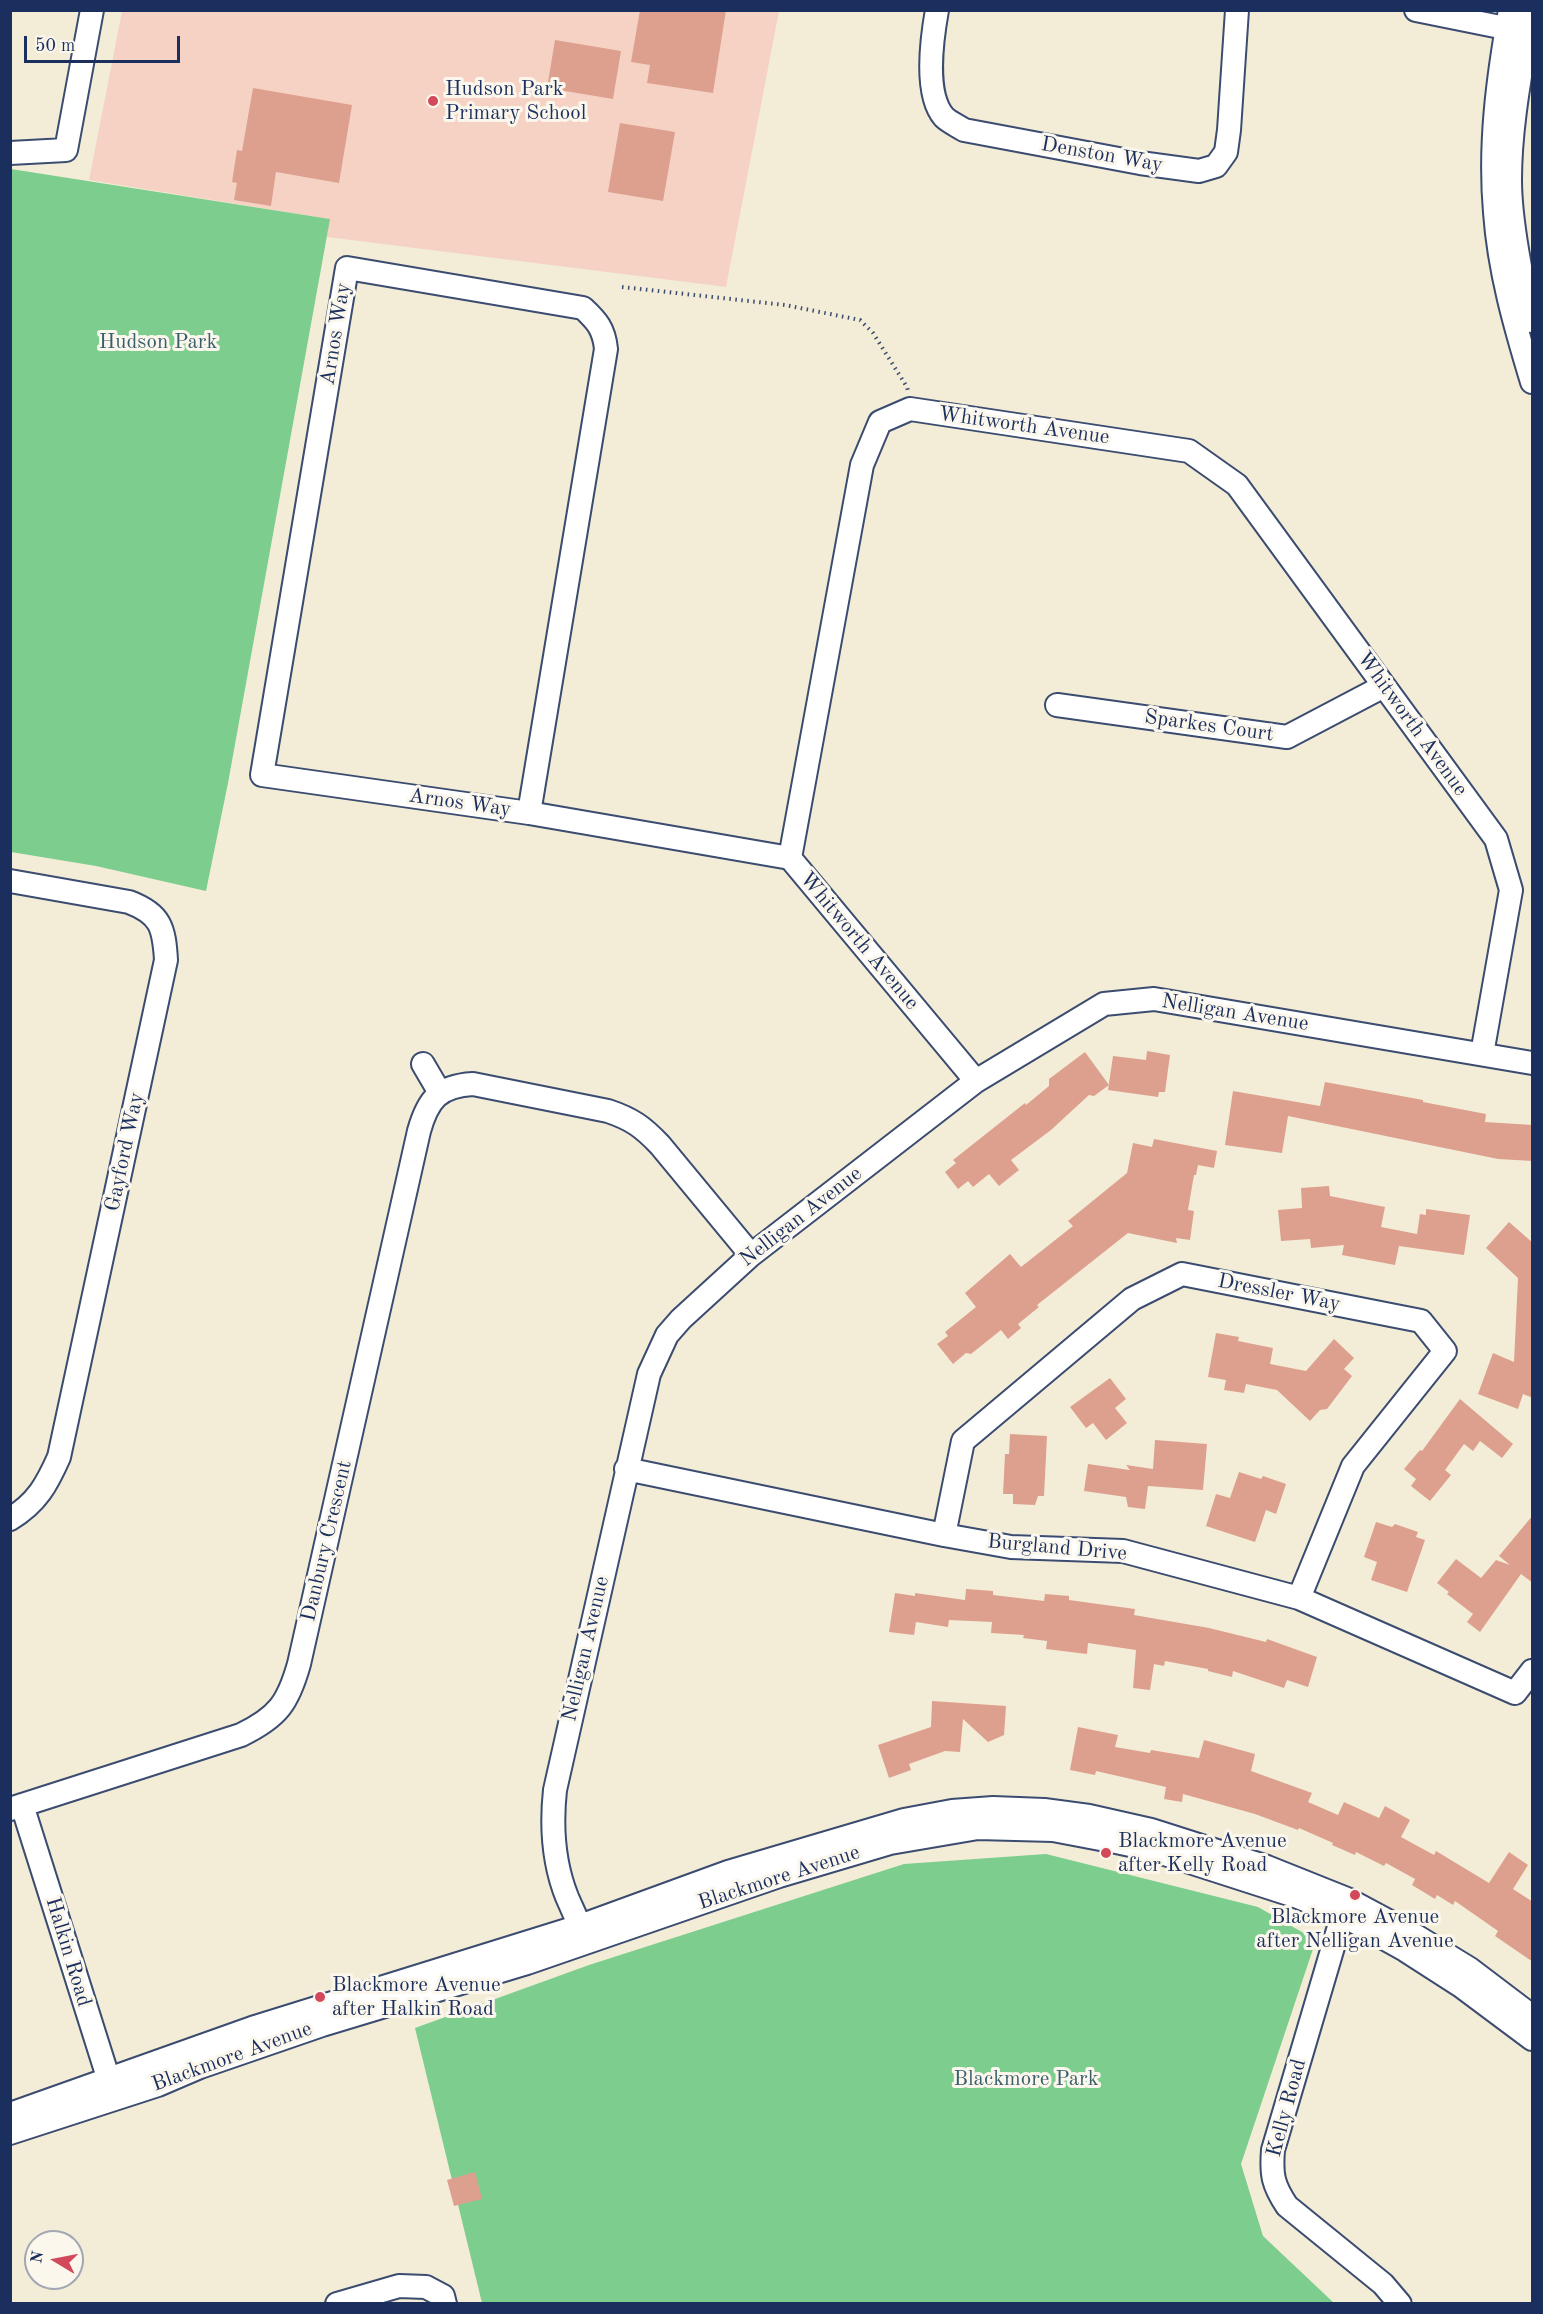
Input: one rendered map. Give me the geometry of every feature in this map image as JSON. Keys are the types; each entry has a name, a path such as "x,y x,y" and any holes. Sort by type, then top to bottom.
{"street":[{"path":"10,153 66,150 92,10"},
{"name":"Denston Way","path":"937,10 932,69 935,102 945,118 964,130 1140,163 1199,171 1216,166 1226,152 1237,10"},
{"path":"1416,10 1519,21"},
{"path":"1519,21 1510,182 1516,237 1533,321"},
{"path":"1519,21 1494,119 1493,174 1495,214 1506,288 1532,379"},
{"name":"Arnos Way","path":"529,813 606,349 605,337 600,324 583,308 347,268 262,775 529,813 790,858"},
{"name":"Whitworth Avenue","path":"976,1081 790,858 862,465 880,422 910,409 1189,451 1237,485 1496,839 1510,890 1482,1054"},
{"name":"Sparkes Court","path":"1058,705 1287,738 1384,686"},
{"name":"Gayford Way","path":"10,881 129,903 146,909 157,919 164,937 166,960 59,1457 45,1488 24,1510 10,1519"},
{"name":"Nelligan Avenue","path":"582,1934 566,1895 557,1863 553,1836 554,1799 559,1766 649,1374 667,1335 681,1319 751,1255 976,1081 1104,1004 1154,999 1533,1063"},
{"path":"423,1064 440,1093 453,1087 473,1084 608,1111 630,1119 660,1145 751,1255"},
{"name":"Danbury Crescent","path":"16,1807 242,1735 261,1725 276,1712 291,1693 302,1653 419,1131 430,1102 440,1093"},
{"name":"Dressler Way","path":"944,1535 963,1441 1132,1299 1182,1274 1422,1321 1445,1351 1353,1466 1299,1598"},
{"name":"Burgland Drive","path":"626,1469 1011,1547 1123,1551 1299,1598 1515,1693 1533,1671"},
{"name":"Halkin Road","path":"16,1807 111,2090"},
{"name":"Blackmore Avenue","path":"10,2133 252,2028 582,1934 728,1872 854,1834 913,1818 951,1811 993,1808 1044,1810 1089,1816 1150,1830 1267,1867 1345,1907 1416,1936 1470,1969 1533,2016"},
{"name":"Blackmore Avenue","path":"1345,1907 1461,1986 1533,2039"},
{"name":"Kelly Road","path":"1345,1907 1273,2150 1271,2170 1276,2189 1287,2206 1383,2284 1400,2304"},
{"name":"Blackmore Avenue","path":"10,2114 111,2090"},
{"path":"337,2304 399,2286 426,2287 443,2296 445,2304"}],"path":[{"path":"622,286 785,305 860,320 873,333 907,387 910,409"}],"shaded area":[{"name":"Hudson Park Primary School","path":"122,11 779,11 726,287 327,237 329,219 89,180"}],"green space":[{"name":"Hudson Park","path":"11,169 330,219 228,783 206,891 96,866 11,852"},
{"name":"Blackmore Park","path":"1046,1854 1258,1907 1316,1940 1241,2164 1263,2236 1334,2303 482,2303 415,2028 589,1965 904,1864"}],"building":[{"path":"640,10 726,10 713,93 647,83 650,65 631,62"},
{"path":"555,40 621,51 613,99 547,88"},
{"path":"253,88 352,105 339,183 276,172 271,206 234,200 237,183 232,182 237,150 242,151"},
{"path":"620,123 675,132 663,201 608,192"},
{"path":"1147,1051 1170,1055 1165,1092 1159,1092 1158,1097 1108,1090 1113,1056 1146,1060"},
{"path":"1085,1052 1109,1085 1094,1096 1089,1095 1051,1130 1011,1160 1019,1170 999,1186 989,1174 973,1187 968,1181 958,1189 945,1172 956,1163 953,1160 1025,1103 1026,1105 1049,1086 1049,1079"},
{"path":"1325,1082 1486,1114 1485,1122 1533,1125 1533,1161 1498,1159 1288,1116 1282,1153 1225,1145 1233,1091 1320,1106"},
{"path":"1154,1139 1217,1151 1214,1168 1198,1165 1196,1175 1194,1175 1188,1210 1194,1211 1190,1240 1176,1238 1177,1243 1128,1233 1037,1305 1039,1307 1018,1324 1021,1328 1008,1339 1001,1330 971,1354 966,1353 953,1364 937,1344 948,1336 945,1332 976,1307 965,1293 1010,1254 1021,1267 1073,1226 1068,1221 1127,1173 1133,1143 1152,1147"},
{"path":"1329,1186 1330,1196 1385,1207 1381,1227 1417,1234 1420,1214 1426,1215 1426,1209 1470,1215 1464,1255 1399,1246 1395,1265 1342,1255 1344,1245 1311,1248 1310,1239 1281,1241 1278,1210 1302,1208 1301,1188"},
{"path":"1509,1222 1533,1243 1533,1398 1523,1394 1518,1409 1478,1394 1493,1353 1514,1362 1518,1278 1486,1248"},
{"path":"1216,1333 1239,1337 1238,1341 1273,1348 1270,1364 1306,1371 1334,1339 1354,1358 1344,1369 1352,1376 1327,1409 1320,1410 1310,1421 1277,1390 1246,1384 1244,1393 1224,1390 1226,1380 1208,1377"},
{"path":"1110,1378 1126,1399 1115,1408 1127,1423 1106,1440 1093,1423 1086,1428 1070,1407"},
{"path":"1460,1399 1513,1444 1502,1458 1480,1441 1473,1451 1464,1444 1445,1470 1451,1475 1430,1501 1411,1486 1416,1479 1404,1469 1420,1450 1422,1451"},
{"path":"1010,1434 1047,1436 1044,1496 1038,1496 1035,1505 1013,1504 1013,1494 1003,1494 1005,1454 1009,1454"},
{"path":"1155,1440 1207,1444 1203,1490 1148,1486 1145,1509 1128,1507 1126,1497 1084,1491 1088,1464 1130,1470 1126,1465 1153,1469"},
{"path":"1239,1472 1261,1479 1263,1476 1286,1484 1276,1514 1266,1510 1255,1542 1206,1526 1216,1494 1230,1498"},
{"path":"1533,1515 1533,1583 1521,1574 1480,1632 1467,1622 1473,1614 1447,1594 1449,1592 1437,1583 1456,1559 1481,1578 1496,1560 1510,1565 1499,1556"},
{"path":"1376,1522 1392,1527 1395,1524 1418,1532 1416,1537 1425,1540 1407,1592 1371,1580 1377,1562 1364,1557"},
{"path":"966,1589 993,1591 993,1595 1044,1601 1045,1594 1069,1596 1069,1600 1135,1609 1134,1615 1209,1628 1266,1642 1267,1639 1317,1657 1308,1687 1287,1680 1284,1688 1233,1671 1232,1677 1208,1671 1208,1669 1165,1661 1164,1666 1154,1664 1150,1690 1133,1688 1136,1650 1088,1643 1087,1654 1046,1649 1047,1641 1023,1638 1024,1635 991,1633 992,1622 949,1620 948,1627 916,1622 914,1635 889,1632 895,1593 915,1596 915,1593 965,1600"},
{"path":"932,1701 1006,1706 1004,1735 988,1742 963,1719 960,1752 945,1751 909,1764 911,1770 889,1778 878,1745 931,1727"},
{"path":"1078,1727 1118,1735 1115,1747 1150,1753 1151,1750 1199,1758 1204,1740 1255,1754 1251,1771 1312,1793 1308,1802 1338,1815 1344,1802 1379,1818 1385,1806 1410,1820 1401,1837 1434,1855 1436,1851 1489,1883 1509,1852 1528,1865 1513,1889 1533,1902 1533,1962 1495,1936 1498,1931 1455,1901 1453,1905 1437,1895 1435,1899 1412,1885 1415,1879 1386,1863 1384,1866 1356,1852 1355,1855 1332,1845 1333,1843 1299,1828 1298,1830 1255,1814 1183,1794 1182,1802 1164,1799 1166,1787 1096,1771 1095,1775 1070,1770"},
{"path":"475,2172 482,2199 454,2206 447,2180"}],"place":[{"name":"Hudson Park Primary School","path":"433,101"},
{"name":"Blackmore Avenue after Kelly Road","path":"1106,1853"},
{"name":"Blackmore Avenue after Nelligan Avenue","path":"1355,1895"},
{"name":"Blackmore Avenue after Halkin Road","path":"320,1997"}]}
